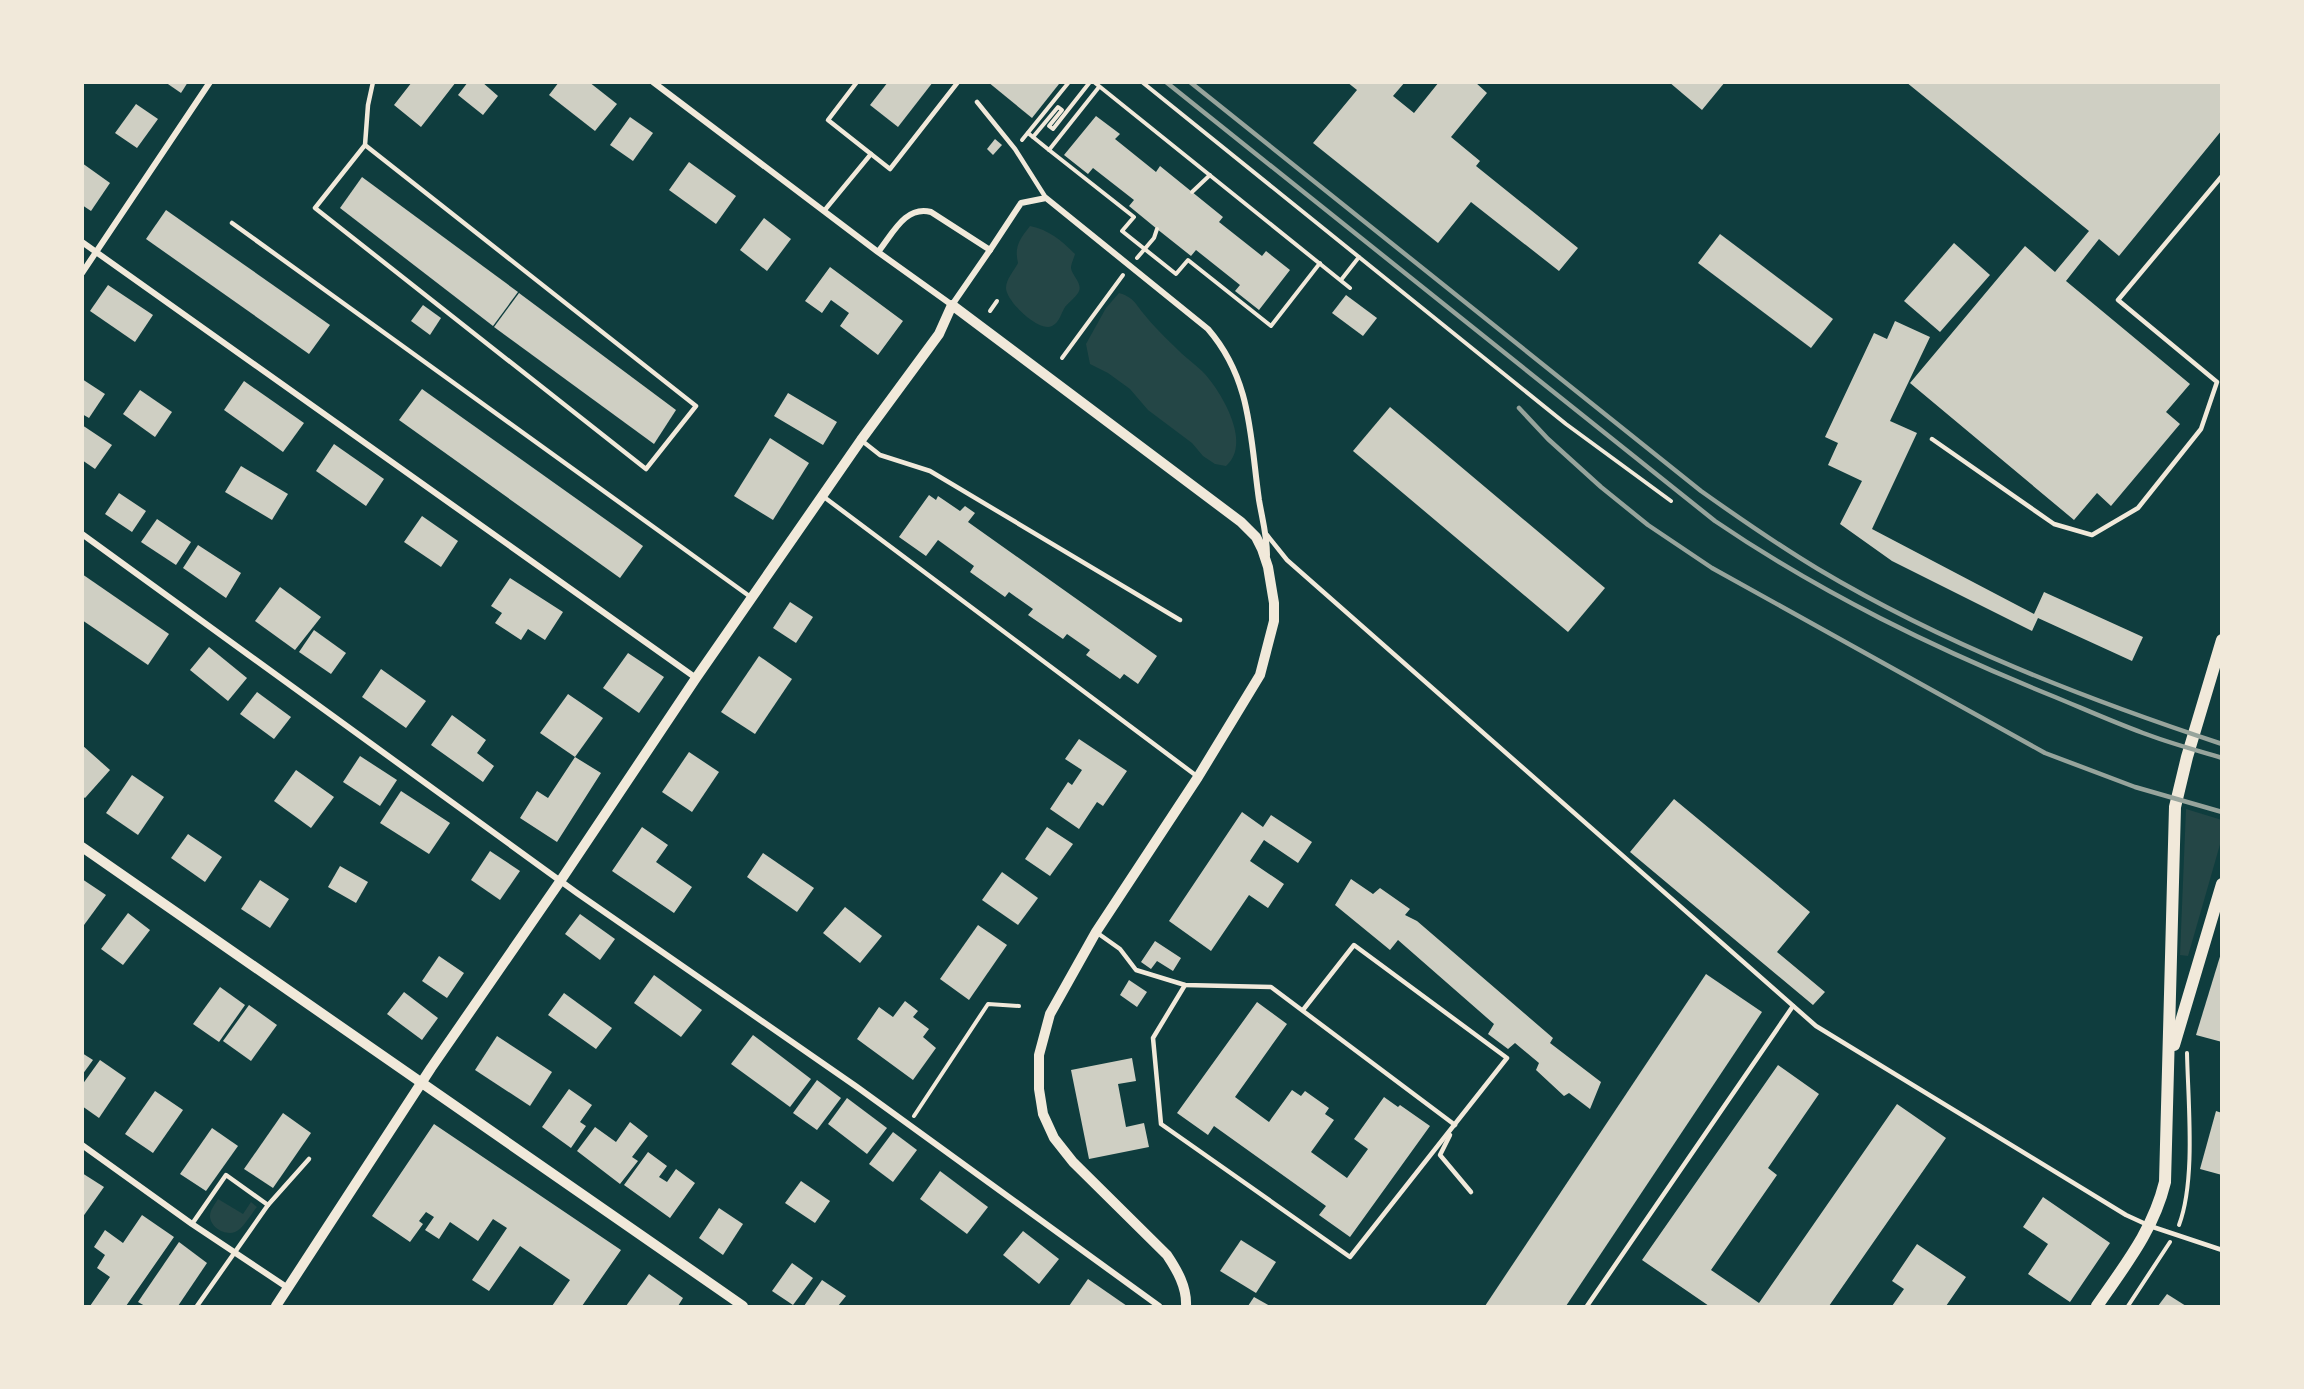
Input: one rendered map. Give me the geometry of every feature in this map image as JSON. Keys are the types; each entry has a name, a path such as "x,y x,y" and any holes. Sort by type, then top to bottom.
{"main road":[{"path":"2097,1306 2150,1226 2159,1206 2165,1182 2175,807 2187,757 2222,640"},
{"path":"2169,1060 2222,884"}],"street":[{"path":"82,273 210,82"},
{"path":"653,82 1241,522 1256,537 1268,567"},
{"path":"276,1306 422,1082 696,678 861,440 939,334 952,305 1021,202 1046,198 1208,329 1228,356 1237,374 1247,405 1259,502 1267,536 1274,621 1264,662 1252,690 1096,932 1050,1014 1039,1055 1039,1089 1043,1114 1054,1138 1073,1162 1167,1255 1178,1271 1184,1288 1186,1306"},
{"path":"878,252 905,218 921,210 930,212 990,250"},
{"path":"82,242 696,678"},
{"path":"82,534 561,880 908,1124 1159,1306"},
{"path":"82,847 743,1306"},
{"path":"82,1145 192,1224 288,1288"}],"lane":[{"path":"365,145 696,406 646,469 315,208 365,145 368,105 373,82"},
{"path":"857,82 828,120 890,169 958,82"},
{"path":"977,102 1015,149 1046,198"},
{"path":"824,211 871,154"},
{"path":"1932,439 2054,524 2092,536 2138,508 2201,429 2217,382 2118,300 2222,176"},
{"path":"232,223 752,598"},
{"path":"861,440 880,455 930,471 1180,620"},
{"path":"824,496 1198,777"},
{"path":"1267,536 1287,560 1816,1026 2126,1215 2150,1226 2222,1250"},
{"path":"1096,932 1120,949 1136,970 1185,985 1271,987 1456,1124"},
{"path":"1185,985 1153,1038 1161,1124 1350,1257 1507,1058 1354,945 1303,1010"},
{"path":"1587,1306 1793,1006"},
{"path":"1456,1124 1440,1155 1471,1192"},
{"path":"197,1306 268,1205 309,1159"},
{"path":"192,1224 226,1175 268,1205"}],"path":[{"path":"1015,149 1069,82"},
{"path":"1033,137 1058,107 1062,110 1049,126 1053,129 1092,82 1350,288"},
{"path":"1142,82 1566,424 1671,501"},
{"path":"1049,150 1099,87"},
{"path":"1028,133 1134,217 1122,231 1176,274 1188,260 1271,326 1320,263"},
{"path":"1192,192 1210,175"},
{"path":"1062,358 1129,266 1154,238 1157,229"},
{"path":"1341,280 1359,257"},
{"path":"990,311 997,301"},
{"path":"908,1124 988,1004 1019,1006"}],"shaded area":[{"path":"1030,226 1054,236 1075,254 1071,268 1079,283 1079,290 1052,326 1039,325 1017,308 1007,294 1006,285 1018,263 1019,243"},
{"path":"1119,293 1128,296 1160,332 1206,375 1222,398 1236,435 1233,457 1226,466 1215,464 1203,456 1192,443 1148,410 1130,389 1108,373 1090,364 1086,344 1106,308"},
{"path":"2186,809 2222,820 2221,841 2188,956 2180,955"},
{"path":"218,1199 243,1214 251,1202 257,1207 241,1228 227,1233 215,1227 211,1220 211,1212"}],"building":[{"path":"165,82 188,82 181,93"},
{"path":"412,82 420,84 421,82 456,82 421,127 394,105"},
{"path":"468,82 482,82 498,96 483,115 458,95"},
{"path":"559,82 589,82 617,104 595,131 549,95"},
{"path":"888,82 933,82 898,127 870,105"},
{"path":"988,82 1057,82 1059,84 1032,118"},
{"path":"1347,82 1405,82 1393,96 1414,113 1439,82 1475,82 1487,93 1451,137 1480,161 1476,166 1578,248 1559,271 1471,202 1438,243 1313,143 1357,90"},
{"path":"1669,82 1725,82 1702,110"},
{"path":"1906,82 2222,82 2222,130 2119,256 2099,239 2066,281 2190,384 2166,412 2180,424 2111,506 2097,493 2074,520 1910,383 2025,246 2055,272 2089,231"},
{"path":"136,104 158,119 137,148 115,133"},
{"path":"1096,116 1120,134 1115,139 1156,172 1160,166 1223,217 1219,222 1262,256 1266,251 1290,270 1259,310 1235,291 1240,285 1196,250 1191,256 1129,206 1134,200 1093,168 1088,174 1064,155"},
{"path":"630,117 653,133 633,161 610,145"},
{"path":"995,139 1002,145 993,155 987,149"},
{"path":"689,162 736,196 716,224 669,190"},
{"path":"82,163 110,183 91,211 82,205"},
{"path":"362,177 518,292 493,326 340,208"},
{"path":"166,210 330,325 309,354 146,239"},
{"path":"764,218 791,239 767,271 740,250"},
{"path":"1720,234 1833,319 1811,348 1698,263"},
{"path":"1954,243 1990,275 1940,332 1904,301"},
{"path":"830,267 903,321 878,355 840,326 849,313 831,300 822,313 805,301"},
{"path":"108,285 153,315 135,342 90,311"},
{"path":"519,293 676,410 654,444 494,327"},
{"path":"1346,295 1377,318 1363,336 1332,313"},
{"path":"423,305 441,318 430,335 411,321"},
{"path":"1895,321 1930,337 1890,421 1917,433 1872,529 2034,614 2044,592 2143,637 2132,661 2038,618 2032,631 1892,561 1840,524 1862,481 1828,465 1838,443 1825,437 1874,333 1887,339"},
{"path":"82,379 105,394 89,418 82,414"},
{"path":"244,381 304,423 283,452 224,410"},
{"path":"422,389 643,546 620,578 399,420"},
{"path":"140,390 172,412 155,437 123,414"},
{"path":"788,393 837,422 823,445 774,416"},
{"path":"1390,407 1605,588 1568,632 1353,451"},
{"path":"82,425 112,445 95,469 82,460"},
{"path":"770,438 809,463 773,520 734,496"},
{"path":"334,444 384,479 366,506 316,471"},
{"path":"241,466 288,494 272,520 225,492"},
{"path":"119,493 146,511 132,532 105,514"},
{"path":"929,495 936,500 938,496 960,511 965,506 975,513 968,522 1157,656 1138,684 1124,674 1120,679 1086,655 1090,650 1067,634 1063,639 1028,615 1033,609 1009,592 1005,597 970,572 974,566 938,540 926,556 899,537"},
{"path":"422,516 458,541 441,567 404,542"},
{"path":"157,519 191,542 176,565 141,542"},
{"path":"198,545 241,573 226,598 183,568"},
{"path":"82,574 169,634 148,665 82,620"},
{"path":"510,578 563,612 545,640 528,629 521,640 495,623 502,613 491,606"},
{"path":"280,587 321,617 295,650 255,621"},
{"path":"790,602 813,617 796,643 773,628"},
{"path":"314,630 346,653 331,674 299,652"},
{"path":"209,647 247,678 228,701 190,670"},
{"path":"628,653 664,677 639,713 603,688"},
{"path":"759,656 792,679 755,734 721,712"},
{"path":"381,669 426,701 406,728 362,697"},
{"path":"257,692 291,717 274,739 240,714"},
{"path":"568,694 603,718 575,757 540,733"},
{"path":"452,715 486,740 477,753 494,766 483,782 431,745"},
{"path":"1079,739 1127,771 1103,806 1097,802 1079,829 1050,809 1068,782 1072,785 1082,770 1065,759"},
{"path":"82,745 110,770 85,798 82,796"},
{"path":"689,752 719,772 692,812 662,792"},
{"path":"360,756 397,780 380,806 343,782"},
{"path":"575,757 601,773 557,842 520,818 537,791 548,798"},
{"path":"296,770 334,797 311,828 274,801"},
{"path":"132,775 164,797 138,835 106,813"},
{"path":"401,791 450,823 429,854 380,823"},
{"path":"1674,799 1810,912 1777,952 1825,992 1813,1005 1630,852"},
{"path":"1242,812 1263,827 1271,815 1312,842 1298,863 1264,840 1250,861 1284,884 1268,908 1249,895 1211,951 1169,921"},
{"path":"642,827 668,845 656,862 692,887 674,913 612,871"},
{"path":"1047,827 1073,844 1050,876 1025,859"},
{"path":"188,834 222,857 205,882 171,858"},
{"path":"490,851 520,871 500,900 471,880"},
{"path":"763,853 814,888 797,912 747,877"},
{"path":"340,866 368,882 356,903 328,887"},
{"path":"1002,872 1038,898 1018,925 982,900"},
{"path":"82,879 106,895 84,925 82,924"},
{"path":"1351,879 1373,894 1380,888 1410,909 1405,915 1417,921 1553,1038 1550,1043 1601,1082 1590,1109 1569,1093 1564,1096 1536,1070 1539,1063 1515,1043 1508,1049 1488,1034 1494,1024 1398,940 1390,950 1335,905"},
{"path":"260,880 289,899 270,928 241,909"},
{"path":"845,907 882,936 860,963 823,933"},
{"path":"128,913 150,930 123,965 101,949"},
{"path":"580,914 615,939 600,960 565,934"},
{"path":"978,925 1007,945 969,1000 940,979"},
{"path":"1155,941 1181,958 1173,971 1157,961 1151,969 1141,962"},
{"path":"2222,950 2222,1042 2196,1035"},
{"path":"439,956 464,973 447,998 422,981"},
{"path":"1706,974 1762,1012 1566,1306 1485,1306"},
{"path":"654,975 702,1010 681,1037 634,1003"},
{"path":"1129,980 1147,992 1137,1007 1120,995"},
{"path":"220,987 245,1005 219,1042 193,1024"},
{"path":"404,992 438,1018 422,1040 387,1014"},
{"path":"564,993 612,1028 596,1049 548,1015"},
{"path":"905,1001 918,1011 913,1017 929,1029 923,1037 936,1048 913,1080 857,1039 879,1007 893,1017"},
{"path":"1257,1002 1287,1024 1235,1097 1269,1122 1292,1090 1301,1096 1305,1091 1329,1108 1325,1114 1334,1120 1311,1152 1347,1178 1368,1149 1354,1139 1384,1097 1430,1126 1350,1237 1319,1215 1326,1206 1214,1126 1208,1135 1177,1113"},
{"path":"249,1005 277,1025 251,1061 223,1041"},
{"path":"753,1035 811,1079 790,1107 731,1064"},
{"path":"497,1036 552,1072 530,1106 475,1070"},
{"path":"82,1053 93,1060 82,1075"},
{"path":"1132,1058 1136,1081 1118,1084 1126,1127 1144,1123 1149,1147 1089,1159 1071,1070"},
{"path":"100,1060 126,1078 99,1118 82,1106 82,1085"},
{"path":"1778,1065 1819,1094 1768,1168 1777,1175 1711,1270 1759,1303 1897,1104 1946,1138 1829,1306 1709,1306 1642,1260"},
{"path":"817,1080 841,1098 817,1130 793,1113"},
{"path":"569,1089 592,1105 580,1122 586,1126 571,1148 542,1127"},
{"path":"155,1091 183,1110 153,1153 125,1134"},
{"path":"847,1098 887,1128 867,1154 828,1124"},
{"path":"2216,1111 2222,1113 2222,1175 2200,1169"},
{"path":"283,1113 311,1133 273,1188 244,1169"},
{"path":"630,1122 648,1136 632,1157 638,1161 620,1184 577,1151 595,1127 616,1142"},
{"path":"434,1124 621,1250 582,1306 552,1306 570,1280 520,1246 489,1291 472,1280 507,1228 493,1219 478,1241 450,1222 439,1239 425,1230 434,1217 426,1212 419,1221 423,1224 410,1242 372,1216"},
{"path":"212,1128 238,1146 206,1191 180,1174"},
{"path":"893,1132 917,1150 893,1182 869,1164"},
{"path":"648,1152 667,1166 659,1177 667,1182 676,1169 695,1183 670,1218 624,1185"},
{"path":"940,1171 988,1207 967,1234 920,1199"},
{"path":"82,1173 104,1187 82,1218"},
{"path":"801,1181 830,1201 815,1223 785,1203"},
{"path":"2043,1197 2110,1243 2070,1302 2028,1274 2048,1244 2023,1227"},
{"path":"719,1208 743,1224 723,1255 699,1238"},
{"path":"142,1215 174,1237 126,1306 90,1306 110,1277 97,1268 105,1255 94,1247 105,1230 123,1243"},
{"path":"1023,1231 1059,1259 1039,1284 1003,1255"},
{"path":"1241,1240 1276,1262 1256,1293 1220,1271"},
{"path":"179,1242 207,1263 178,1306 145,1306 138,1302"},
{"path":"1917,1244 1966,1277 1946,1306 1892,1306 1904,1289 1892,1281"},
{"path":"792,1263 813,1278 793,1305 772,1291"},
{"path":"649,1274 683,1298 678,1306 626,1306"},
{"path":"1088,1279 1127,1306 1069,1306"},
{"path":"822,1280 846,1296 838,1306 804,1306"},
{"path":"2167,1294 2186,1306 2158,1306"},
{"path":"1254,1297 1270,1306 1248,1306"}],"railway":[{"path":"1166,82 1715,521 1755,548 1838,596 1967,660 2132,729 2222,758"},
{"path":"1190,82 1701,491 1788,550 1866,596 1965,645 2066,688 2222,744"},
{"path":"1519,408 1548,439 1601,487 1648,525 1712,568 2045,753 2135,787 2222,812"}]}
